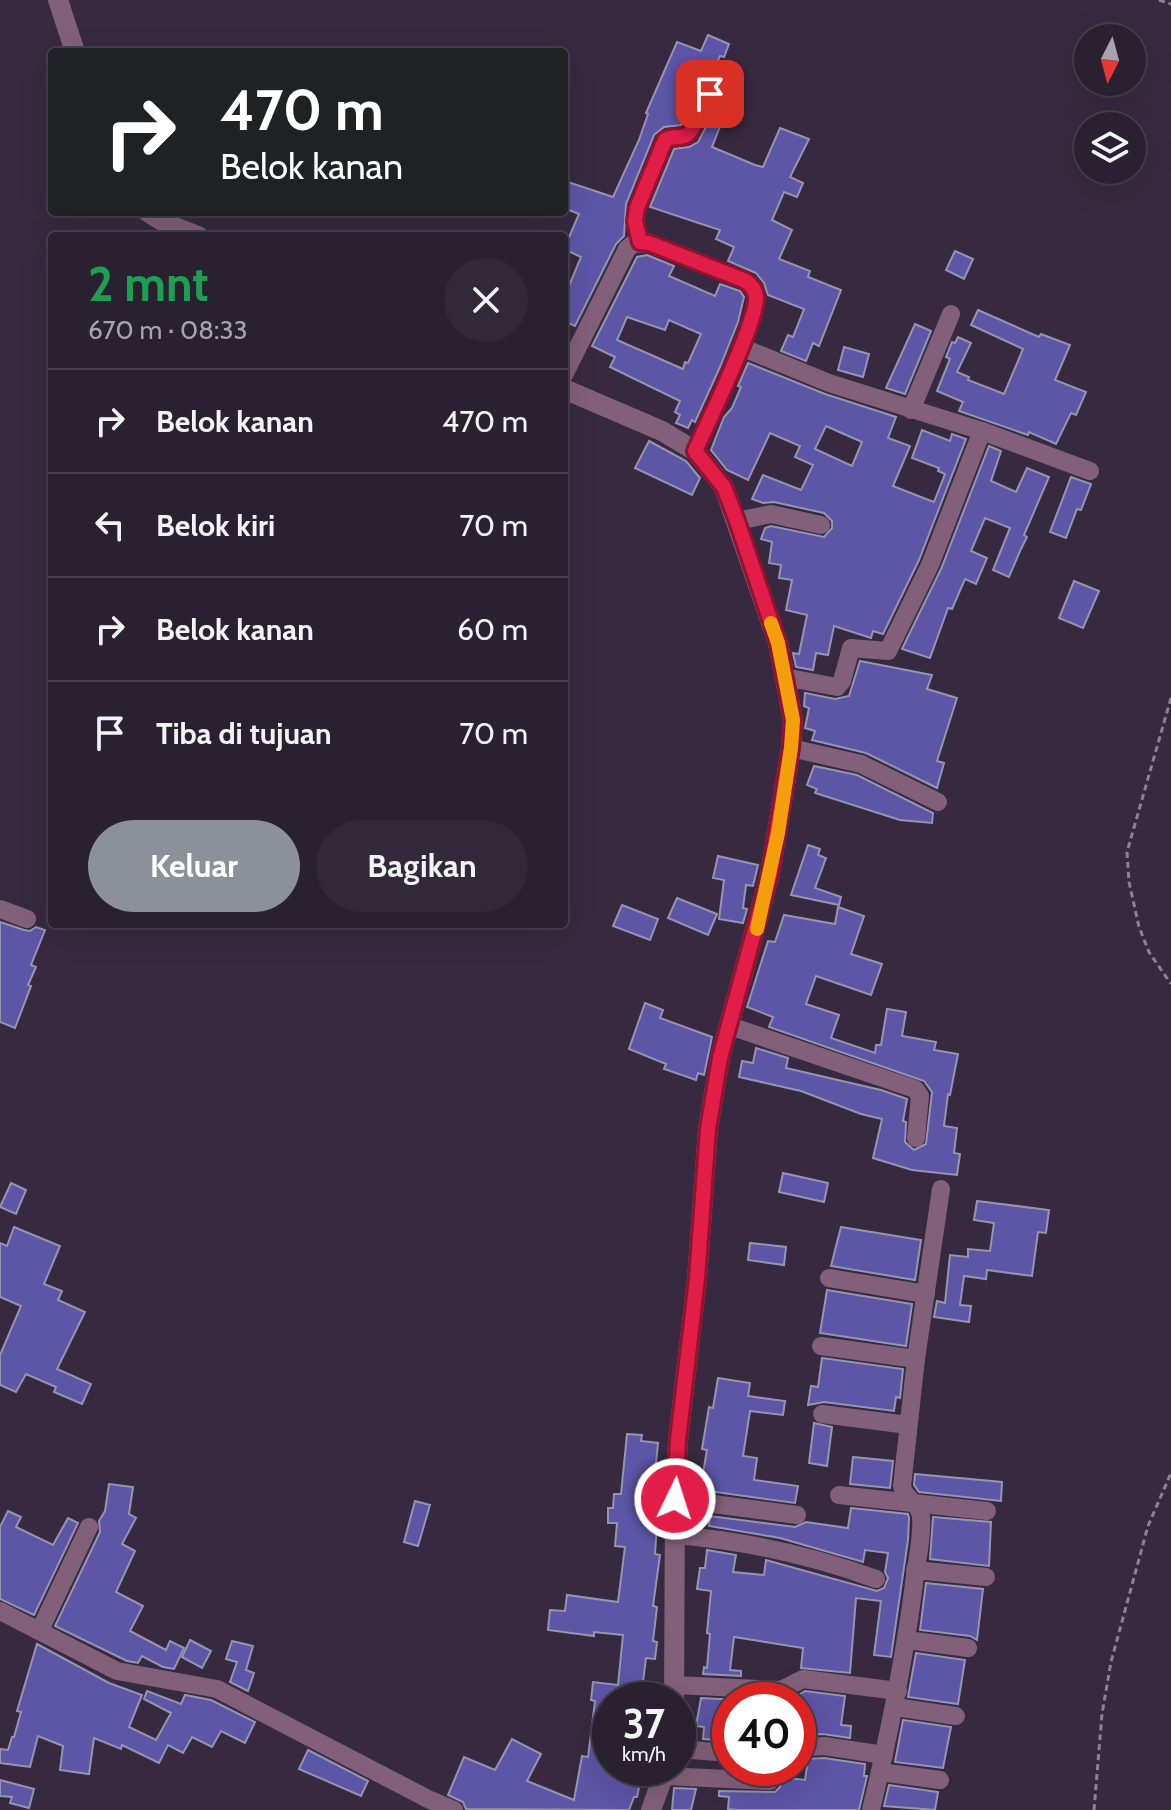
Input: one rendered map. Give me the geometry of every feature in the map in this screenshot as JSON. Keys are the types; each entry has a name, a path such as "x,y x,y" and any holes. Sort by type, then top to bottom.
{"street":[{"path":"58,0 74,48"},
{"path":"640,242 635,221 637,208 665,140 690,133 719,74"},
{"path":"154,216 188,232"},
{"path":"568,367 627,249 640,242 746,281 752,286 756,298 741,347 695,451"},
{"path":"911,410 951,314"},
{"path":"741,347 829,383 982,431 1090,471"},
{"path":"568,391 662,431 695,451 724,487 778,643 793,720 770,874 720,1058 708,1129 697,1279 678,1440 675,1682"},
{"path":"784,677 837,687 842,681 851,648 888,651 930,565 982,431"},
{"path":"737,521 771,514 821,525"},
{"path":"791,748 861,764 938,802"},
{"path":"0,909 27,919"},
{"path":"730,1026 915,1089 920,1096 916,1138"},
{"path":"871,1810 907,1640 921,1521 916,1504 904,1493 902,1486 916,1359 941,1189"},
{"path":"829,1278 926,1294"},
{"path":"821,1346 916,1359"},
{"path":"822,1414 908,1425"},
{"path":"839,1495 987,1511"},
{"path":"675,1499 797,1515"},
{"path":"40,1630 89,1527"},
{"path":"676,1535 731,1540 811,1557 876,1579"},
{"path":"915,1570 986,1577"},
{"path":"0,1611 117,1671 217,1689 448,1809"},
{"path":"907,1640 968,1648"},
{"path":"696,1692 781,1690 803,1679 896,1699 956,1716"},
{"path":"816,1747 824,1746 940,1780"},
{"path":"651,1810 660,1786"}],"path":[{"path":"1159,0 1171,4"},
{"path":"1171,698 1127,852 1129,882 1139,927 1149,952 1171,984"},
{"path":"1094,1810 1102,1714 1111,1662 1148,1526 1171,1473"}],"building":[{"path":"708,35 729,44 724,57 720,56 708,69 681,125 664,127 654,135 626,204 624,236 616,244 575,326 568,323 568,288 581,257 568,251 568,240 579,214 568,210 568,182 613,197 677,42 701,51"},
{"path":"715,110 725,114 712,147 755,165 763,167 780,128 809,139 790,177 803,183 797,197 784,192 772,220 792,230 779,259 810,271 808,277 841,290 819,346 813,343 806,361 781,351 788,335 793,337 804,309 768,295 756,273 728,261 734,247 716,239 720,230 650,207 674,149 698,142"},
{"path":"955,251 973,259 964,279 946,270"},
{"path":"647,255 674,266 669,276 715,296 720,284 740,291 744,297 738,322 720,367 695,422 692,420 688,428 676,423 680,415 675,412 680,401 610,367 615,357 592,346 637,257","holes":["627,317 665,330 669,320 701,334 683,369 617,340"]},
{"path":"978,310 1039,337 1041,334 1070,345 1055,380 1086,392 1076,415 1071,413 1056,444 1029,432 1028,435 959,411 963,402 937,391 950,359 946,357 952,342 955,343 958,337 971,343 957,372 969,377 968,380 1004,394 1023,349 971,325"},
{"path":"915,324 931,331 905,394 886,388"},
{"path":"844,347 869,354 863,377 838,370"},
{"path":"748,363 825,394 896,417 888,438 910,446 893,486 934,502 945,474 938,471 939,468 912,458 922,430 950,441 952,434 966,439 919,560 883,634 873,631 871,638 834,626 828,655 816,653 813,670 796,667 793,653 799,654 807,615 786,610 792,580 779,578 781,565 769,563 772,542 761,539 765,528 771,526 824,537 832,528 832,521 824,513 752,499 763,475 801,490 813,465 795,457 800,446 770,433 748,480 727,470 711,450 724,417 732,408 741,387 738,386","holes":["826,426 862,442 852,466 815,449"]},
{"path":"649,441 686,461 700,478 692,495 635,468"},
{"path":"989,446 1001,451 991,481 1016,492 1027,468 1049,477 1024,535 1027,537 1009,577 993,570 1010,528 985,518 971,551 987,558 976,584 965,579 952,609 948,608 930,658 902,649 941,569"},
{"path":"1071,477 1091,484 1066,538 1050,532"},
{"path":"1074,581 1099,591 1083,628 1059,618"},
{"path":"860,661 932,675 927,689 957,698 937,761 944,763 937,788 866,753 812,740 815,731 805,728 809,708 804,706 805,693 835,699 849,696"},
{"path":"814,766 857,775 933,813 932,823 900,820 815,793 817,789 807,785"},
{"path":"808,845 820,849 818,855 826,858 815,888 841,897 839,905 791,895"},
{"path":"718,856 758,865 753,886 746,885 743,908 747,909 743,923 719,919 724,880 713,878"},
{"path":"677,898 717,914 708,935 668,918"},
{"path":"622,905 658,919 650,940 613,926"},
{"path":"838,907 864,916 851,954 882,964 871,995 816,976 806,1004 839,1015 831,1038 875,1053 876,1045 881,1045 887,1009 906,1012 902,1036 936,1042 934,1050 958,1054 944,1126 957,1128 954,1153 960,1154 957,1175 912,1170 873,1158 882,1119 801,1091 739,1077 742,1061 753,1063 756,1048 788,1058 786,1068 907,1099 903,1121 906,1122 905,1142 914,1150 926,1144 932,1092 924,1081 769,1027 773,1017 747,1007 768,941 775,942 784,915 835,924"},
{"path":"0,922 24,930 30,931 36,927 45,930 31,965 36,967 15,1028 0,1022"},
{"path":"645,1003 663,1010 660,1018 712,1037 704,1075 698,1073 696,1080 664,1069 666,1064 629,1049"},
{"path":"783,1173 828,1183 824,1202 779,1192"},
{"path":"11,1183 26,1190 16,1214 0,1207"},
{"path":"977,1201 1049,1210 1046,1233 1038,1232 1032,1276 987,1270 986,1279 964,1276 960,1305 971,1306 969,1322 934,1317 937,1301 945,1303 950,1255 968,1257 968,1249 990,1251 994,1223 974,1220"},
{"path":"14,1227 60,1246 44,1284 62,1291 58,1300 85,1312 57,1369 91,1384 82,1404 54,1392 56,1387 26,1374 16,1392 0,1385 0,1355 21,1306 0,1297 0,1243 7,1246"},
{"path":"841,1227 921,1240 915,1280 831,1266"},
{"path":"750,1243 786,1247 784,1265 748,1260"},
{"path":"827,1290 912,1304 906,1346 820,1333"},
{"path":"822,1358 903,1369 900,1398 896,1397 894,1411 824,1402 808,1405 811,1386 818,1387"},
{"path":"718,1378 750,1383 748,1396 785,1401 783,1415 750,1411 743,1456 757,1458 754,1480 798,1486 795,1503 694,1489 696,1472 703,1473 707,1450 702,1449 709,1407 713,1408"},
{"path":"814,1423 832,1427 827,1466 809,1463"},
{"path":"627,1434 642,1435 641,1441 658,1443 653,1493 659,1494 655,1554 660,1555 653,1606 657,1607 653,1641 657,1642 655,1659 646,1658 643,1682 618,1682 623,1635 594,1632 594,1636 548,1630 550,1610 565,1611 567,1595 618,1602 625,1547 615,1546 617,1523 608,1523 608,1508 613,1508 614,1494 621,1494"},
{"path":"853,1457 893,1461 890,1488 850,1484"},
{"path":"915,1474 1002,1482 1001,1501 919,1492 914,1485"},
{"path":"109,1484 133,1487 129,1514 136,1518 122,1544 135,1551 116,1592 143,1606 130,1631 166,1650 170,1641 184,1648 174,1669 142,1656 138,1663 127,1661 55,1626 100,1532 99,1521 105,1511"},
{"path":"415,1501 430,1505 418,1546 404,1542"},
{"path":"851,1508 908,1514 908,1540 891,1657 874,1655 881,1601 856,1598 850,1673 801,1668 803,1648 734,1637 730,1670 741,1671 741,1676 703,1674 704,1667 707,1668 711,1591 697,1589 700,1568 705,1568 707,1550 736,1555 733,1572 764,1575 766,1560 877,1591 884,1588 888,1578 885,1572 888,1553 865,1550 863,1562 780,1538 709,1526 710,1516 795,1527 806,1522 848,1528"},
{"path":"8,1511 21,1517 16,1527 53,1545 68,1518 78,1523 34,1615 0,1599 0,1527"},
{"path":"933,1517 991,1522 989,1566 930,1559"},
{"path":"926,1583 983,1589 977,1640 970,1636 920,1630"},
{"path":"190,1640 211,1651 202,1668 182,1657"},
{"path":"232,1641 253,1646 246,1670 254,1673 248,1691 230,1682 237,1662 226,1659"},
{"path":"37,1644 109,1683 142,1695 129,1727 156,1740 171,1713 144,1699 147,1691 181,1704 185,1695 211,1700 255,1722 245,1743 221,1731 212,1747 192,1737 183,1753 168,1745 159,1763 122,1745 121,1749 94,1738 89,1774 60,1770 63,1746 38,1736 30,1767 0,1763 0,1749 8,1750 14,1737 21,1712 17,1711"},
{"path":"916,1653 965,1660 958,1704 908,1697"},
{"path":"816,1692 845,1696 841,1725 851,1726 850,1738 816,1735"},
{"path":"701,1698 712,1699 712,1740 703,1739 704,1727 696,1726"},
{"path":"903,1720 951,1727 943,1768 895,1762"},
{"path":"592,1725 592,1786 639,1786 629,1810 466,1809 463,1802 448,1795 464,1757 495,1770 512,1739 541,1754 527,1781 574,1800 582,1756 588,1757"},
{"path":"308,1750 368,1781 361,1796 299,1769"},
{"path":"816,1758 865,1764 864,1776 867,1776 859,1810 728,1809 729,1797 719,1796 719,1791 775,1792 780,1786 816,1786"},
{"path":"0,1780 34,1789 29,1808 10,1803 12,1797 0,1796"},
{"path":"889,1785 938,1792 935,1810 884,1806"},
{"path":"674,1788 696,1789 691,1810 672,1810"}],"slow traffic":[{"path":"757,929 778,833 793,720 778,643 771,623"}],"route":[{"path":"675,1499 708,1129 720,1058 770,874 793,720 778,643 737,521 724,487 695,451 741,347 755,306 755,292 746,281 640,242 635,221 637,208 665,140 690,133 710,94"}]}
